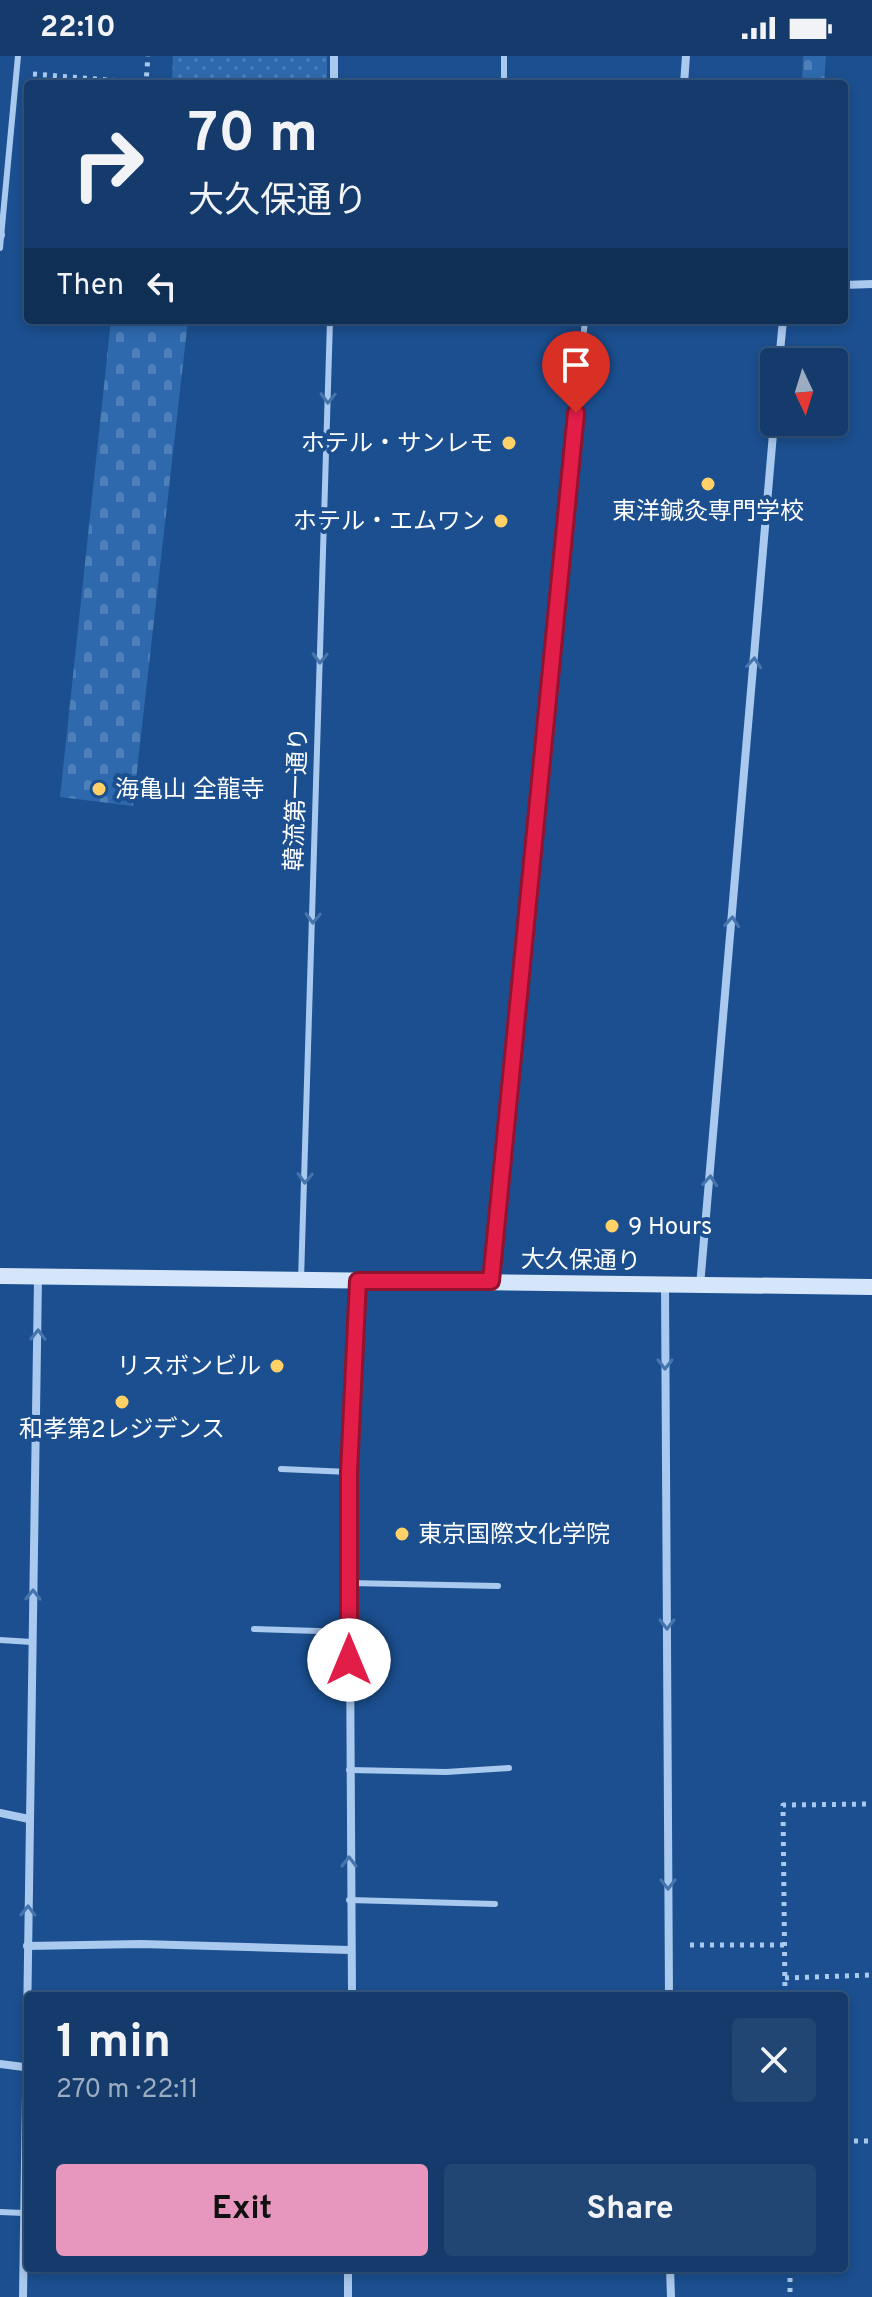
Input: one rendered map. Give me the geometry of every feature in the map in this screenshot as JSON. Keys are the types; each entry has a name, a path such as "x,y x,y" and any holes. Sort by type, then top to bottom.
{"main road":[{"name":"大久保通り","path":"0,1276 872,1287"}],"street":[{"path":"334,56 334,80"},
{"path":"684,80 686,56"},
{"path":"848,285 872,284"},
{"path":"780,348 783,324"},
{"path":"700,1287 773,436"},
{"path":"26,1992 38,1278"},
{"path":"352,1992 349,1950 349,1472 358,1281"},
{"path":"665,1286 669,1992"},
{"path":"0,1813 29,1819"},
{"path":"27,1946 141,1944 349,1950"},
{"path":"0,2064 24,2067 23,2297"},
{"path":"348,2272 348,2297"},
{"path":"670,2272 671,2297"}],"lane":[{"path":"0,248 18,56"},
{"path":"504,56 504,80"},
{"name":"韓流第一通り","path":"301,1280 330,324"},
{"path":"491,1281 585,324"},
{"path":"281,1469 349,1472"},
{"path":"349,1583 498,1586"},
{"path":"254,1629 349,1632"},
{"path":"0,1640 32,1642"},
{"path":"349,1770 446,1772 509,1768"},
{"path":"349,1900 495,1904"},
{"path":"0,2212 24,2213"}],"path":[{"path":"146,80 148,56"},
{"path":"16,72 111,80"},
{"path":"785,1992 783,1805 872,1804"},
{"path":"668,1945 785,1945"},
{"path":"785,1978 872,1975"},
{"path":"848,2141 872,2141"},
{"path":"790,2272 790,2297"}],"green space":[{"path":"173,56 327,56 327,80 172,80"},
{"path":"803,56 826,56 824,80 802,80"},
{"path":"111,324 188,324 133,806 60,797"}],"place":[{"name":"ホテル・サンレモ","path":"509,443"},
{"name":"東洋鍼灸専門学校","path":"708,484"},
{"name":"ホテル・エムワン","path":"501,521"},
{"name":"海亀山 全龍寺","path":"99,789"},
{"name":"9 Hours","path":"612,1226"},
{"name":"リスボンビル","path":"277,1366"},
{"name":"和孝第2レジデンス","path":"122,1402"},
{"name":"東京国際文化学院","path":"402,1534"}],"route":[{"path":"349,1660 349,1472 358,1281 491,1281 576,413"}]}
